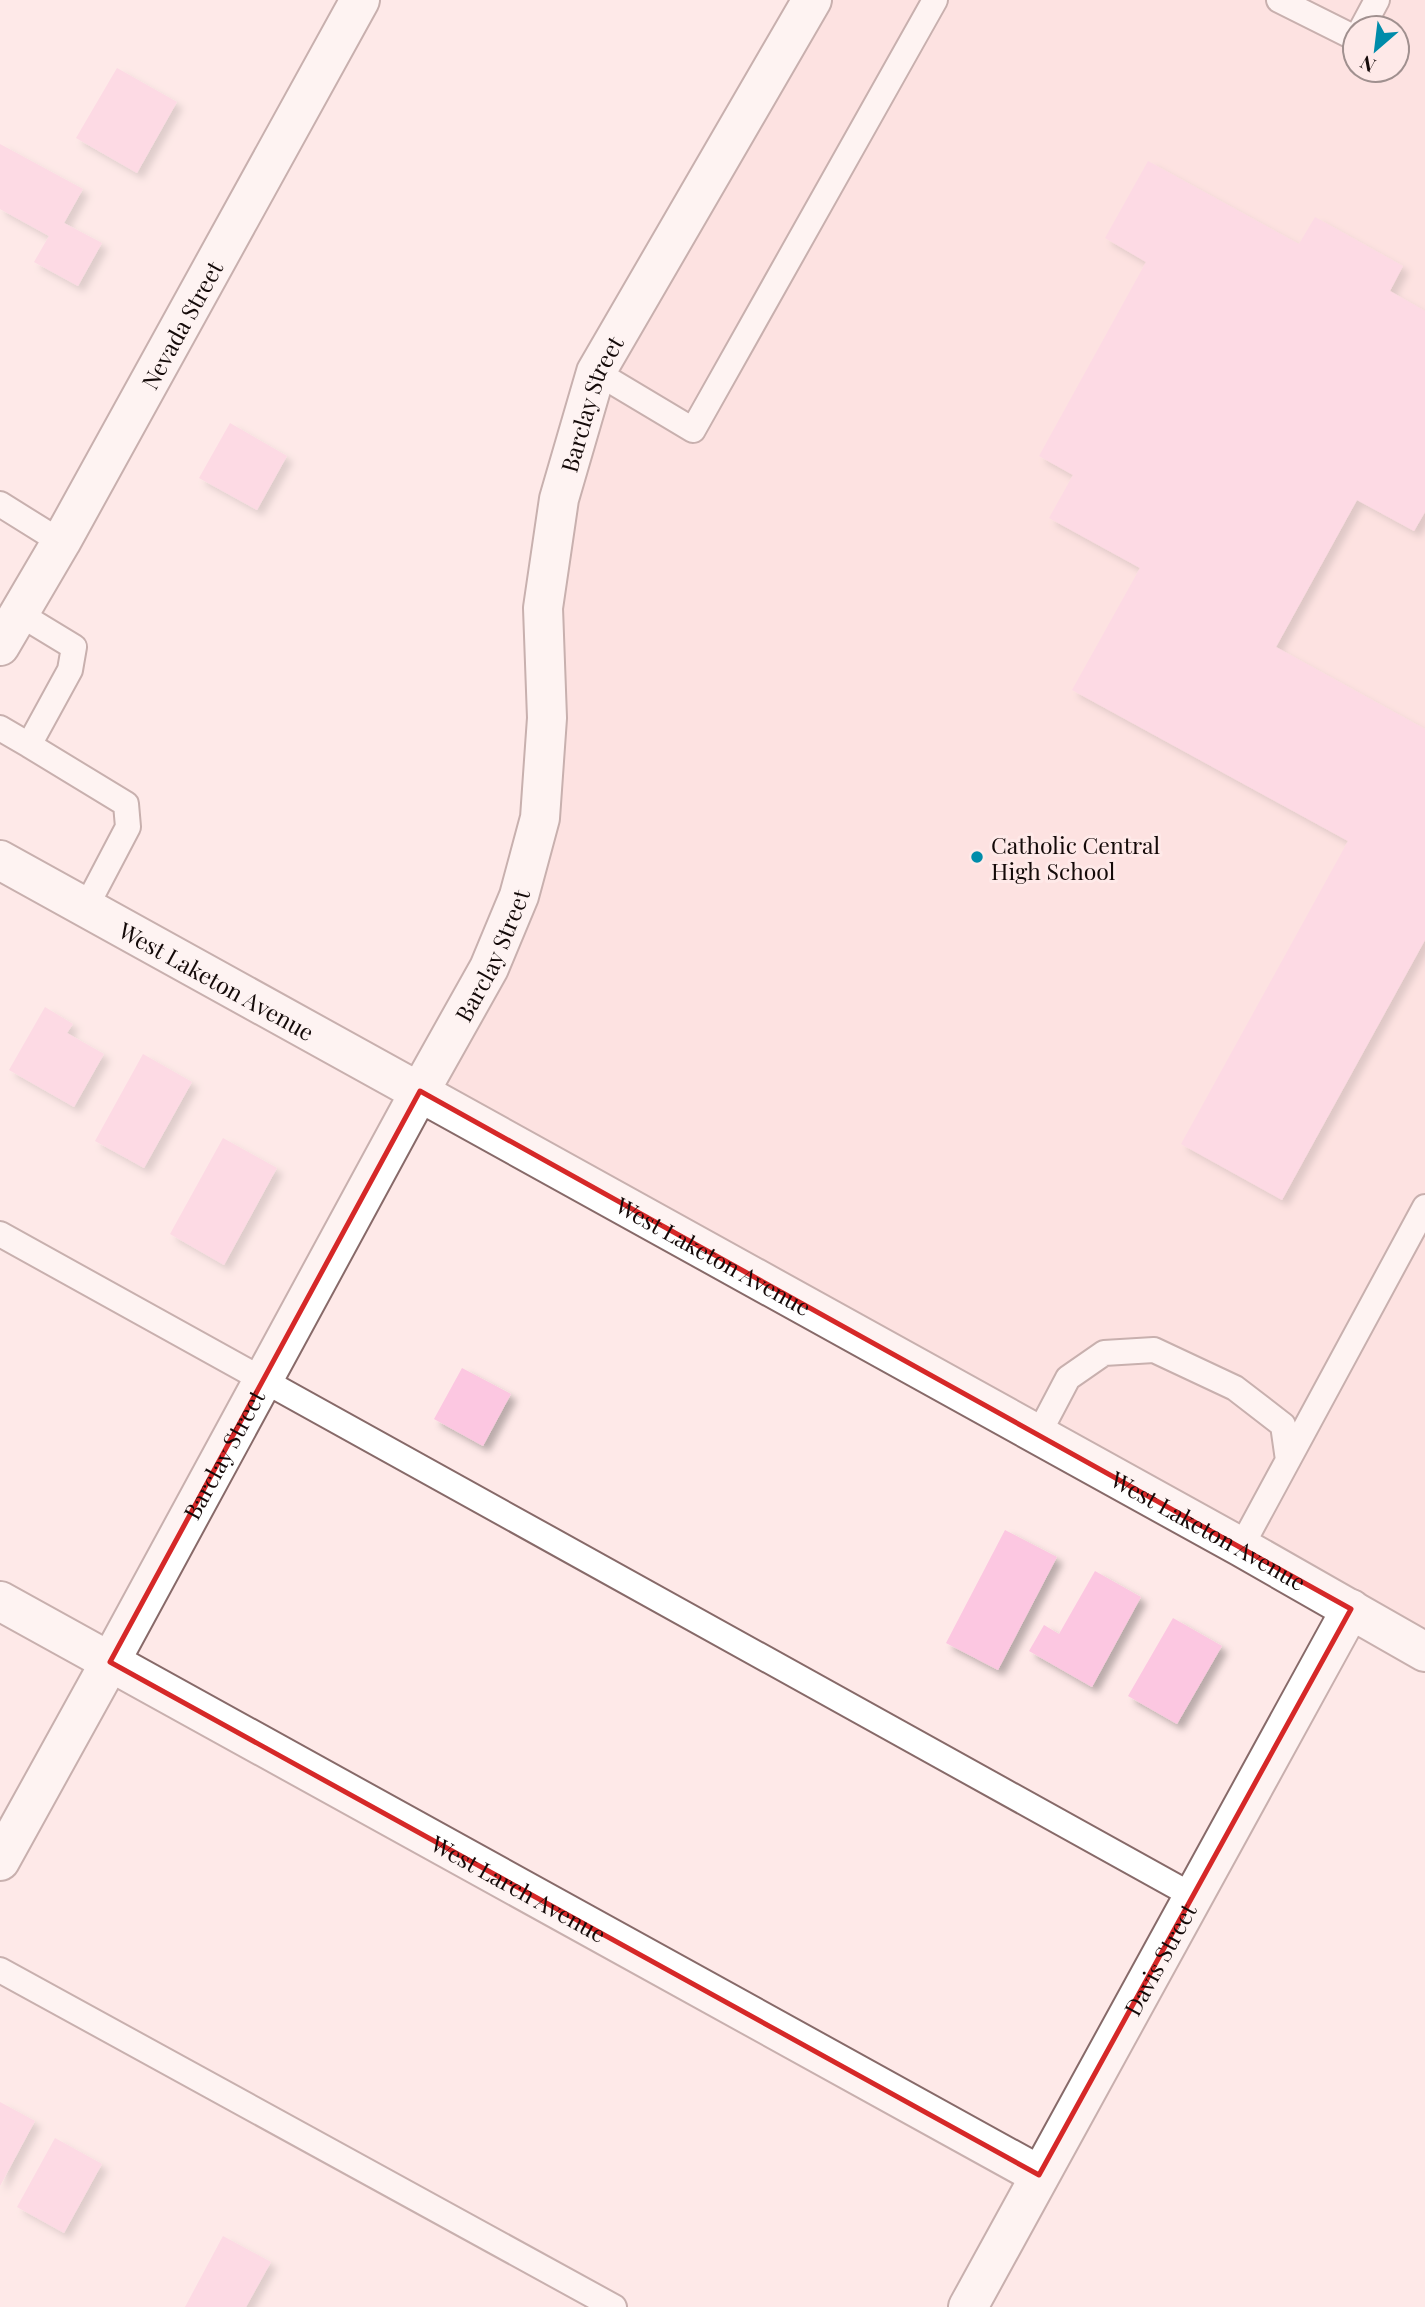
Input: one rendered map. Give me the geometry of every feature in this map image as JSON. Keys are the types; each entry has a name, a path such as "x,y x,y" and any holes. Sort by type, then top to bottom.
{"street":[{"name":"Nevada Street","path":"0,646 61,542 360,0"},
{"name":"Barclay Street","path":"0,1861 489,968 519,896 540,818 547,718 543,608 559,499 596,372 812,0"},
{"name":"West Laketon Avenue","path":"0,860 1241,1547 1425,1652"},
{"name":"West Larch Avenue","path":"0,1601 1039,2175"},
{"name":"Davis Street","path":"983,2302 1039,2175 1351,1609"}],"lane":[{"path":"596,372 693,430 935,0"},
{"path":"1279,0 1341,30"},
{"path":"0,504 61,542"},
{"path":"18,613 75,647 70,670 29,745"},
{"path":"0,728 125,804 128,827 86,908"},
{"path":"1241,1547 1425,1207"},
{"path":"0,1234 1193,1896"},
{"path":"1038,1435 1068,1378 1104,1353 1154,1350 1236,1388 1283,1426 1288,1460"},
{"path":"0,1970 614,2307"}],"highlighted area":[{"path":"420,1091 1351,1609 1039,2175 110,1662"}],"shaded area":[{"name":"Catholic Central High School","path":"807,0 1425,0 1425,1652 420,1091 489,968 547,718 596,372"}],"building":[{"path":"117,68 177,102 137,173 76,138"},
{"path":"0,144 83,189 64,223 102,243 78,286 34,262 49,236 0,209"},
{"path":"1148,161 1299,244 1315,217 1403,266 1390,291 1425,311 1425,512 1414,531 1357,500 1276,647 1425,729 1425,940 1282,1200 1181,1144 1348,841 1072,690 1140,568 1049,518 1073,475 1039,456 1146,262 1105,238"},
{"path":"230,423 287,456 257,510 199,478"},
{"path":"45,1007 73,1024 67,1033 104,1054 74,1107 9,1070"},
{"path":"143,1054 192,1082 144,1168 95,1141"},
{"path":"223,1138 277,1168 224,1265 170,1234"},
{"path":"462,1368 511,1394 483,1446 434,1419"},
{"path":"1005,1530 1057,1557 998,1670 946,1643"},
{"path":"1095,1571 1141,1597 1092,1687 1029,1651 1044,1625 1059,1634"},
{"path":"1173,1618 1222,1646 1177,1724 1128,1696"},
{"path":"0,2102 35,2121 0,2186"},
{"path":"55,2138 102,2164 64,2233 17,2207"},
{"path":"223,2236 271,2262 246,2307 185,2307"}],"place":[{"name":"Catholic Central High School","path":"977,857"}]}
